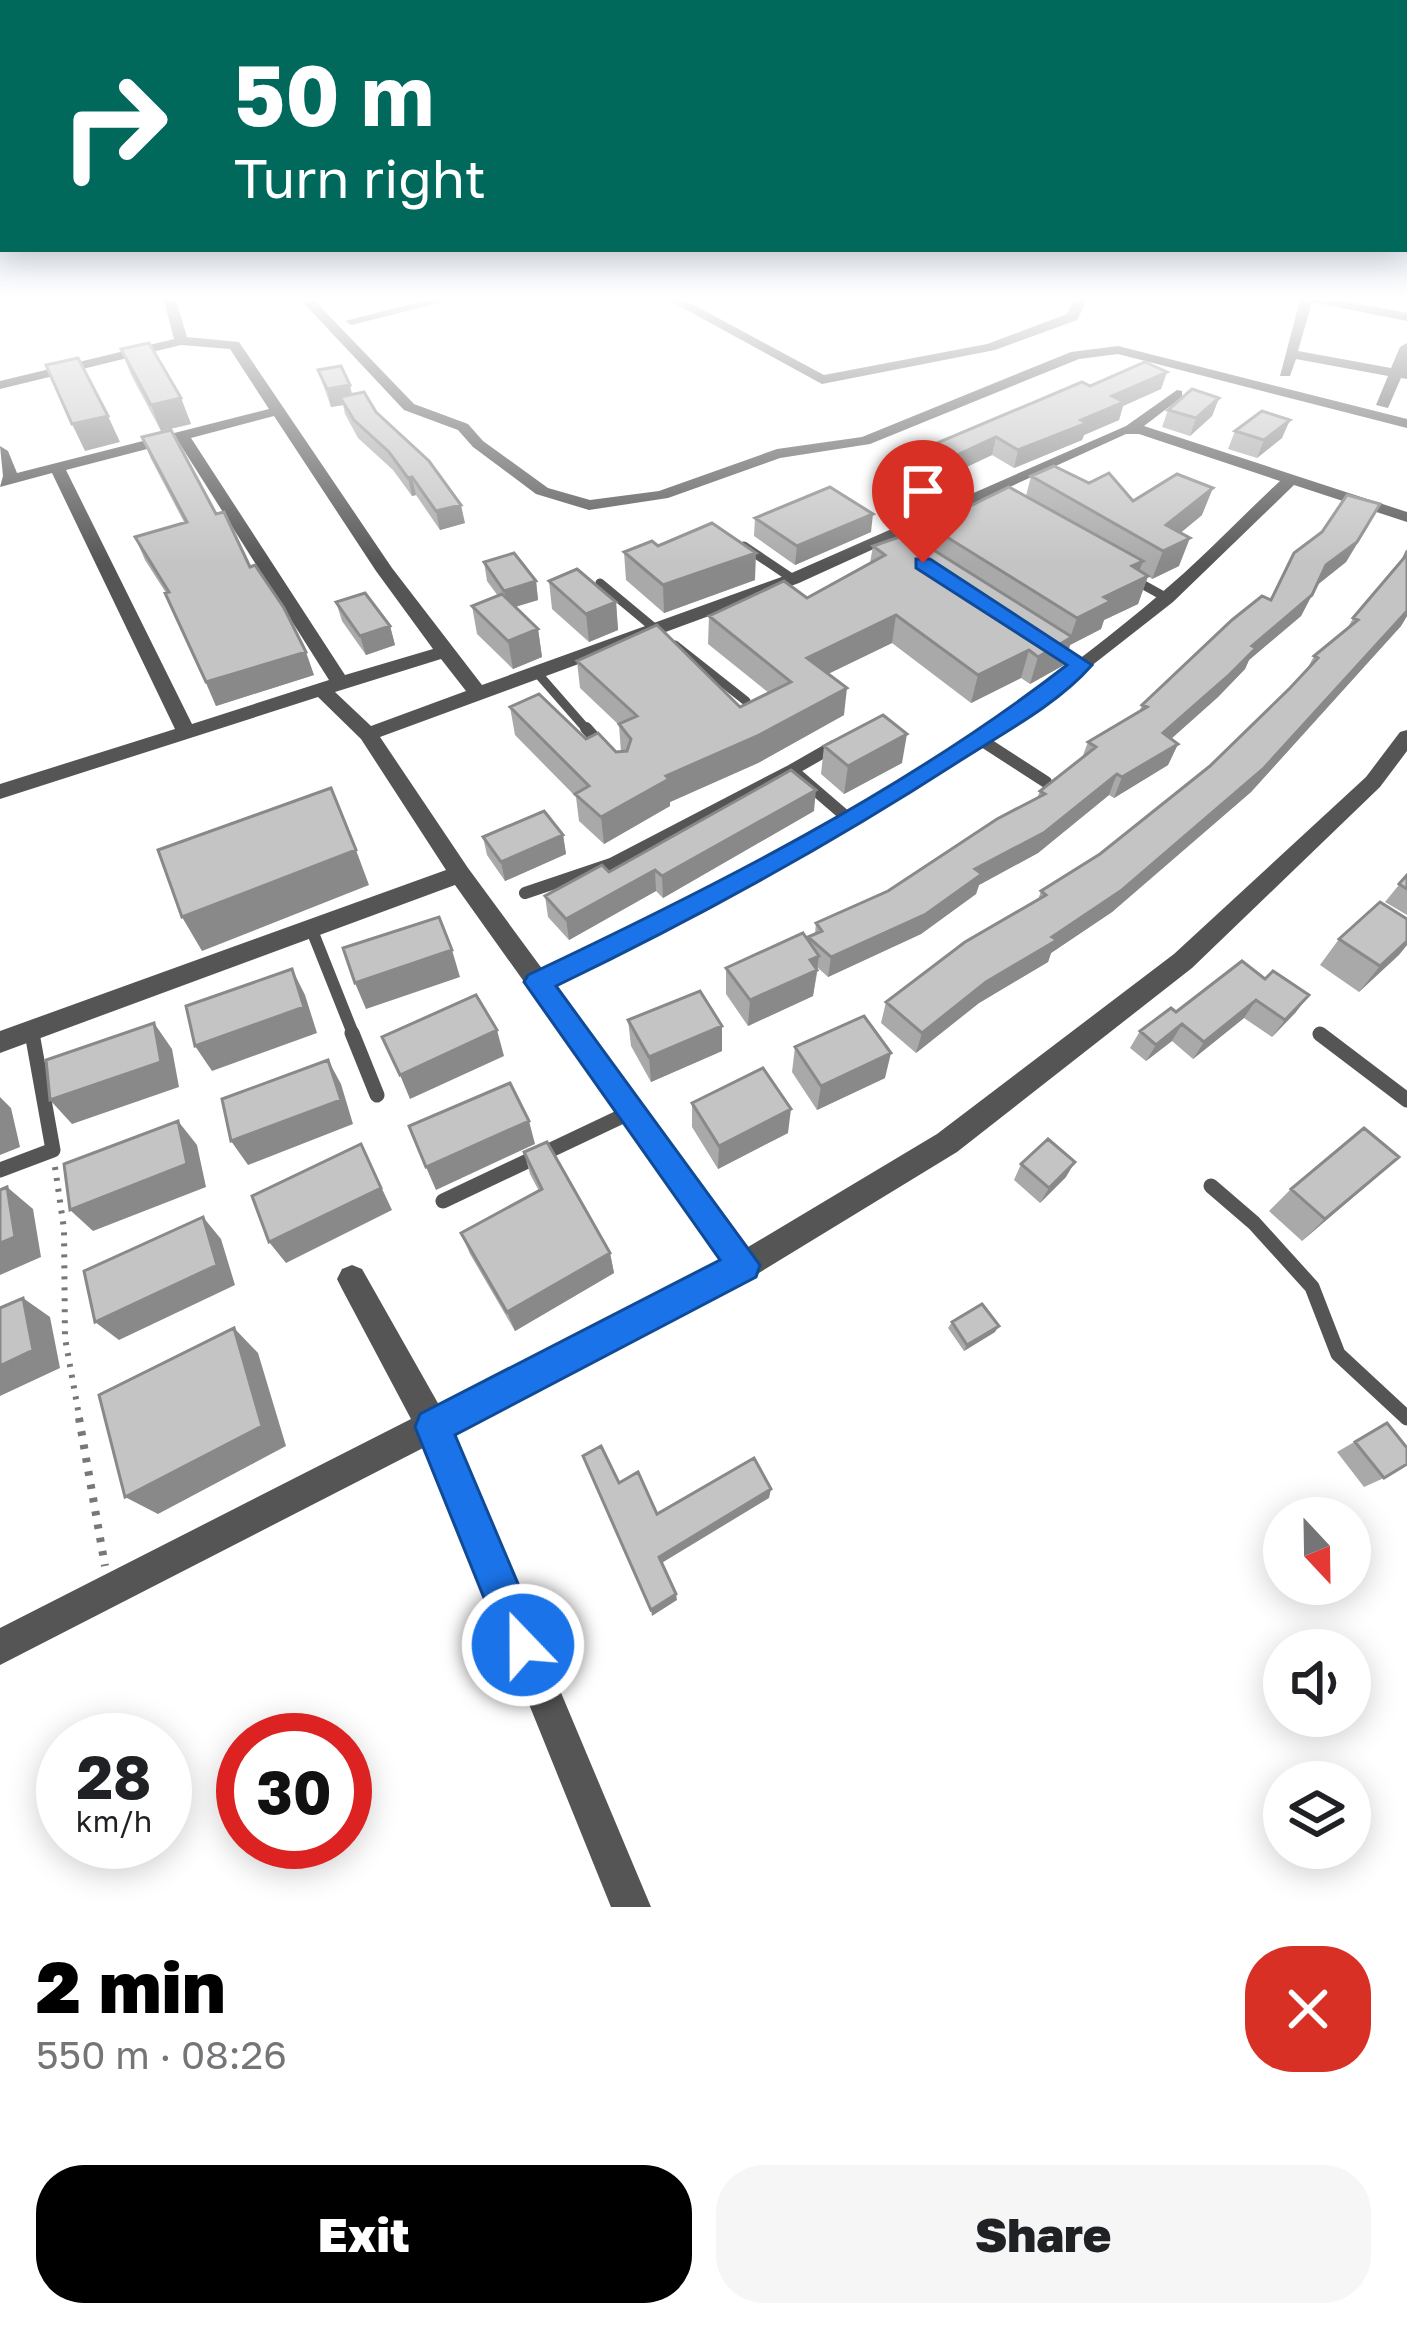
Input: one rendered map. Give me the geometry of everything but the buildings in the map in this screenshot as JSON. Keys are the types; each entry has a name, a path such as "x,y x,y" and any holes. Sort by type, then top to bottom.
{"street":[{"path":"261,386 385,572 480,696"},
{"path":"389,386 409,407 463,427 502,464 542,491 589,505 646,498 777,454 865,440 999,386"},
{"path":"1265,386 1407,424"},
{"path":"1383,405 1394,386"},
{"path":"368,734 793,579 1131,429 1177,394"},
{"path":"0,451 6,481 278,411"},
{"path":"1131,429 1407,517"},
{"path":"182,436 332,687 460,874 744,1265"},
{"path":"57,468 187,733"},
{"path":"538,982 695,907 850,820 978,738 1167,598 1290,480"},
{"path":"0,792 446,653"},
{"path":"0,1647 744,1265 947,1143 1183,961 1373,782 1407,737"},
{"path":"0,1042 460,874"},
{"path":"352,1279 433,1427 631,1907"}],"lane":[{"path":"984,493 1005,504"},
{"path":"884,538 903,550"},
{"path":"738,542 793,579"},
{"path":"1126,574 1167,598"},
{"path":"600,583 746,701"},
{"path":"1061,652 1081,665"},
{"path":"539,675 609,754"},
{"path":"978,738 1046,782"},
{"path":"525,893 611,864 844,741"},
{"path":"792,770 850,820"},
{"path":"310,928 377,1095"},
{"path":"0,1170 53,1150 32,1030"},
{"path":"1320,1034 1407,1100"},
{"path":"443,1201 632,1112"},
{"path":"1210,1186 1255,1223 1312,1287 1337,1354 1406,1416"}],"path":[{"path":"53,1150 64,1229 65,1338 110,1592"}],"route":[{"path":"523,1645 433,1427 744,1265 538,982 695,907 850,820 1028,706 1081,665 923,563"}]}
